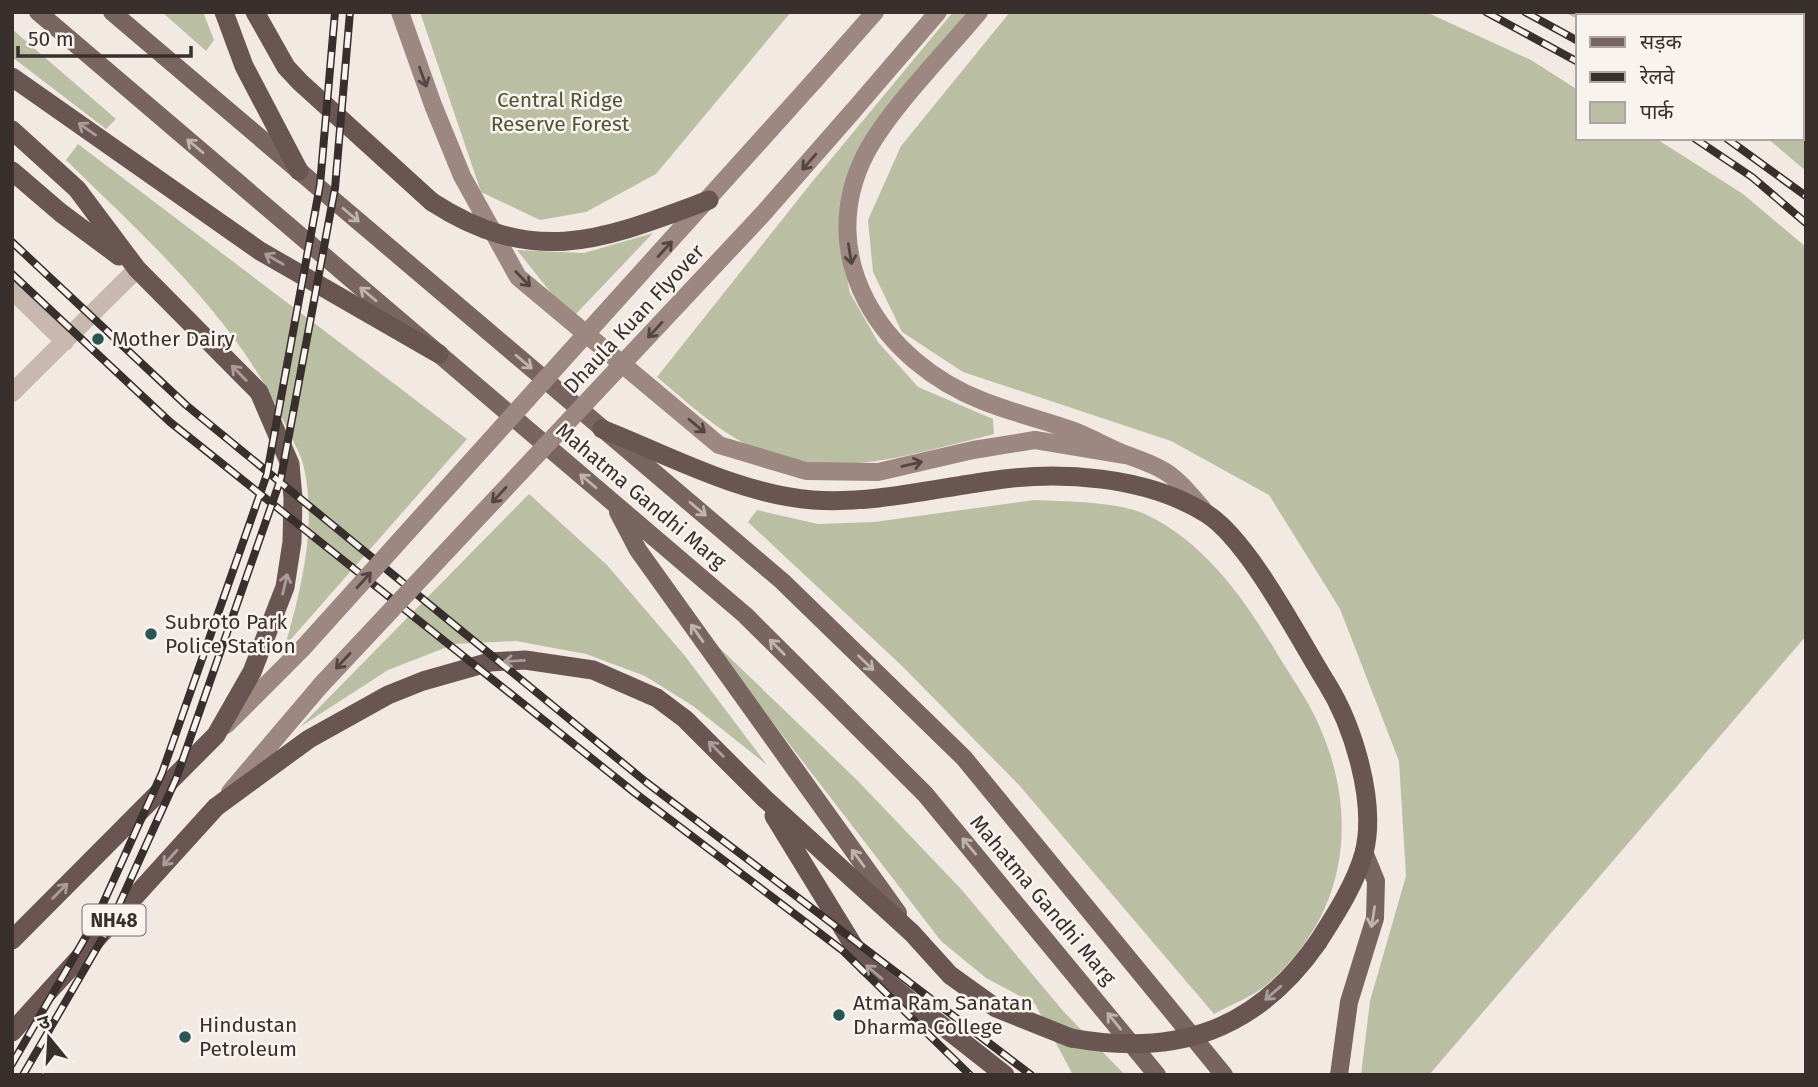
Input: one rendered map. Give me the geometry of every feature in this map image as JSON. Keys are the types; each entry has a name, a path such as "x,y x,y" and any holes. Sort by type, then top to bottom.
{"highway":[{"path":"224,12 244,66 299,171"},
{"path":"255,13 281,58 300,82 432,202 488,229 535,240 565,242 609,236 709,200"},
{"path":"12,77 260,251 439,354"},
{"path":"12,130 77,189 137,268 258,392 290,464 292,541 285,587 252,672 216,735"},
{"path":"12,171 61,214 137,268"},
{"path":"216,807 309,739 388,695 456,669 490,662 525,660 593,670 657,698 685,719 764,798 912,933 930,955 972,993 1021,1021 1071,1038 1110,1045 1145,1045 1180,1040 1214,1030 1246,1014 1274,993 1318,942 1344,898 1364,852 1364,789 1355,747 1340,708 1257,569 1208,514 1141,488 1064,475 1012,477 857,500 785,497 754,490 602,429"},
{"name":"NH48","path":"12,940 216,735"},
{"path":"764,798 866,966 1005,1075"},
{"name":"NH48","path":"12,1032 216,807"}],"main road":[{"name":"Mahatma Gandhi Marg","path":"38,12 745,615 925,794 1157,1075"},
{"name":"Mahatma Gandhi Marg","path":"112,12 782,581 964,758 1224,1075"},
{"path":"400,12 462,176 518,277 719,445 806,471 878,472 973,450 1035,440 1125,455"},
{"name":"Dhaula Kuan Flyover","path":"216,735 302,649 709,200 875,12"},
{"name":"Dhaula Kuan Flyover","path":"216,807 321,685 761,216 938,12"},
{"path":"979,12 887,122 866,154 856,177 848,215 848,240 856,278 866,301 887,333 932,374 985,402 1074,431 1150,464 1174,478 1208,514"},
{"path":"611,501 638,550 912,933"},
{"path":"1339,1075 1349,1002 1375,918 1376,881 1364,852"}],"street":[{"path":"12,393 137,268"},
{"path":"12,290 65,342"}],"green space":[{"path":"162,12 203,12 214,40 206,51"},
{"name":"Central Ridge Reserve Forest","path":"420,12 791,12 656,174 586,212 540,220 481,192"},
{"path":"953,12 970,12 871,131 841,209 843,260 850,293 878,342 918,387 993,419 994,434 904,456 842,464 782,458 752,447 714,424 657,377 812,182"},
{"path":"1010,12 1426,12 1531,60 1576,89 1576,140 1658,140 1743,194 1806,247 1806,636 1429,1075 1361,1075 1370,1001 1406,876 1399,761 1340,609 1269,495 1171,441 963,372 902,332 873,272 868,220 901,146"},
{"path":"1564,12 1801,14 1576,14 1576,18"},
{"path":"1804,16 1806,18 1806,171 1769,140 1804,140"},
{"path":"12,29 116,119 106,129 12,57"},
{"path":"78,144 467,439 285,646 297,603 308,535 308,490 301,457 265,386 216,315 158,251 66,160"},
{"path":"653,233 575,315 551,293 517,250 584,253"},
{"path":"529,494 607,565 685,656 767,765 693,706 645,676 586,654 516,641 455,644 388,670 300,727"},
{"path":"1035,500 1091,503 1133,510 1166,525 1185,539 1220,572 1263,630 1314,714 1331,758 1339,794 1342,830 1338,864 1329,898 1314,929 1293,959 1265,986 1214,1014 1019,785 902,666 748,522 757,510 818,524 874,522"},
{"path":"703,632 857,780 961,889 1064,1012 1125,1075 1073,1075 1035,1004 986,978 941,941"}],"railway":[{"path":"12,1064 96,919 162,773 267,474 320,185 335,12"},
{"path":"23,1075 109,927 176,779 281,478 335,188 350,12"},
{"path":"1486,12 1576,61"},
{"path":"1525,12 1576,40"},
{"path":"1697,140 1752,177 1806,223"},
{"path":"1729,140 1806,196"},
{"path":"12,242 186,405 646,782 1031,1075"},
{"path":"12,274 170,422 635,793 842,950 970,1075"}],"place":[{"name":"Mother Dairy","path":"98,339"},
{"name":"Subroto Park Police Station","path":"151,634"},
{"name":"Atma Ram Sanatan Dharma College","path":"839,1015"},
{"name":"Hindustan Petroleum","path":"185,1037"}]}
